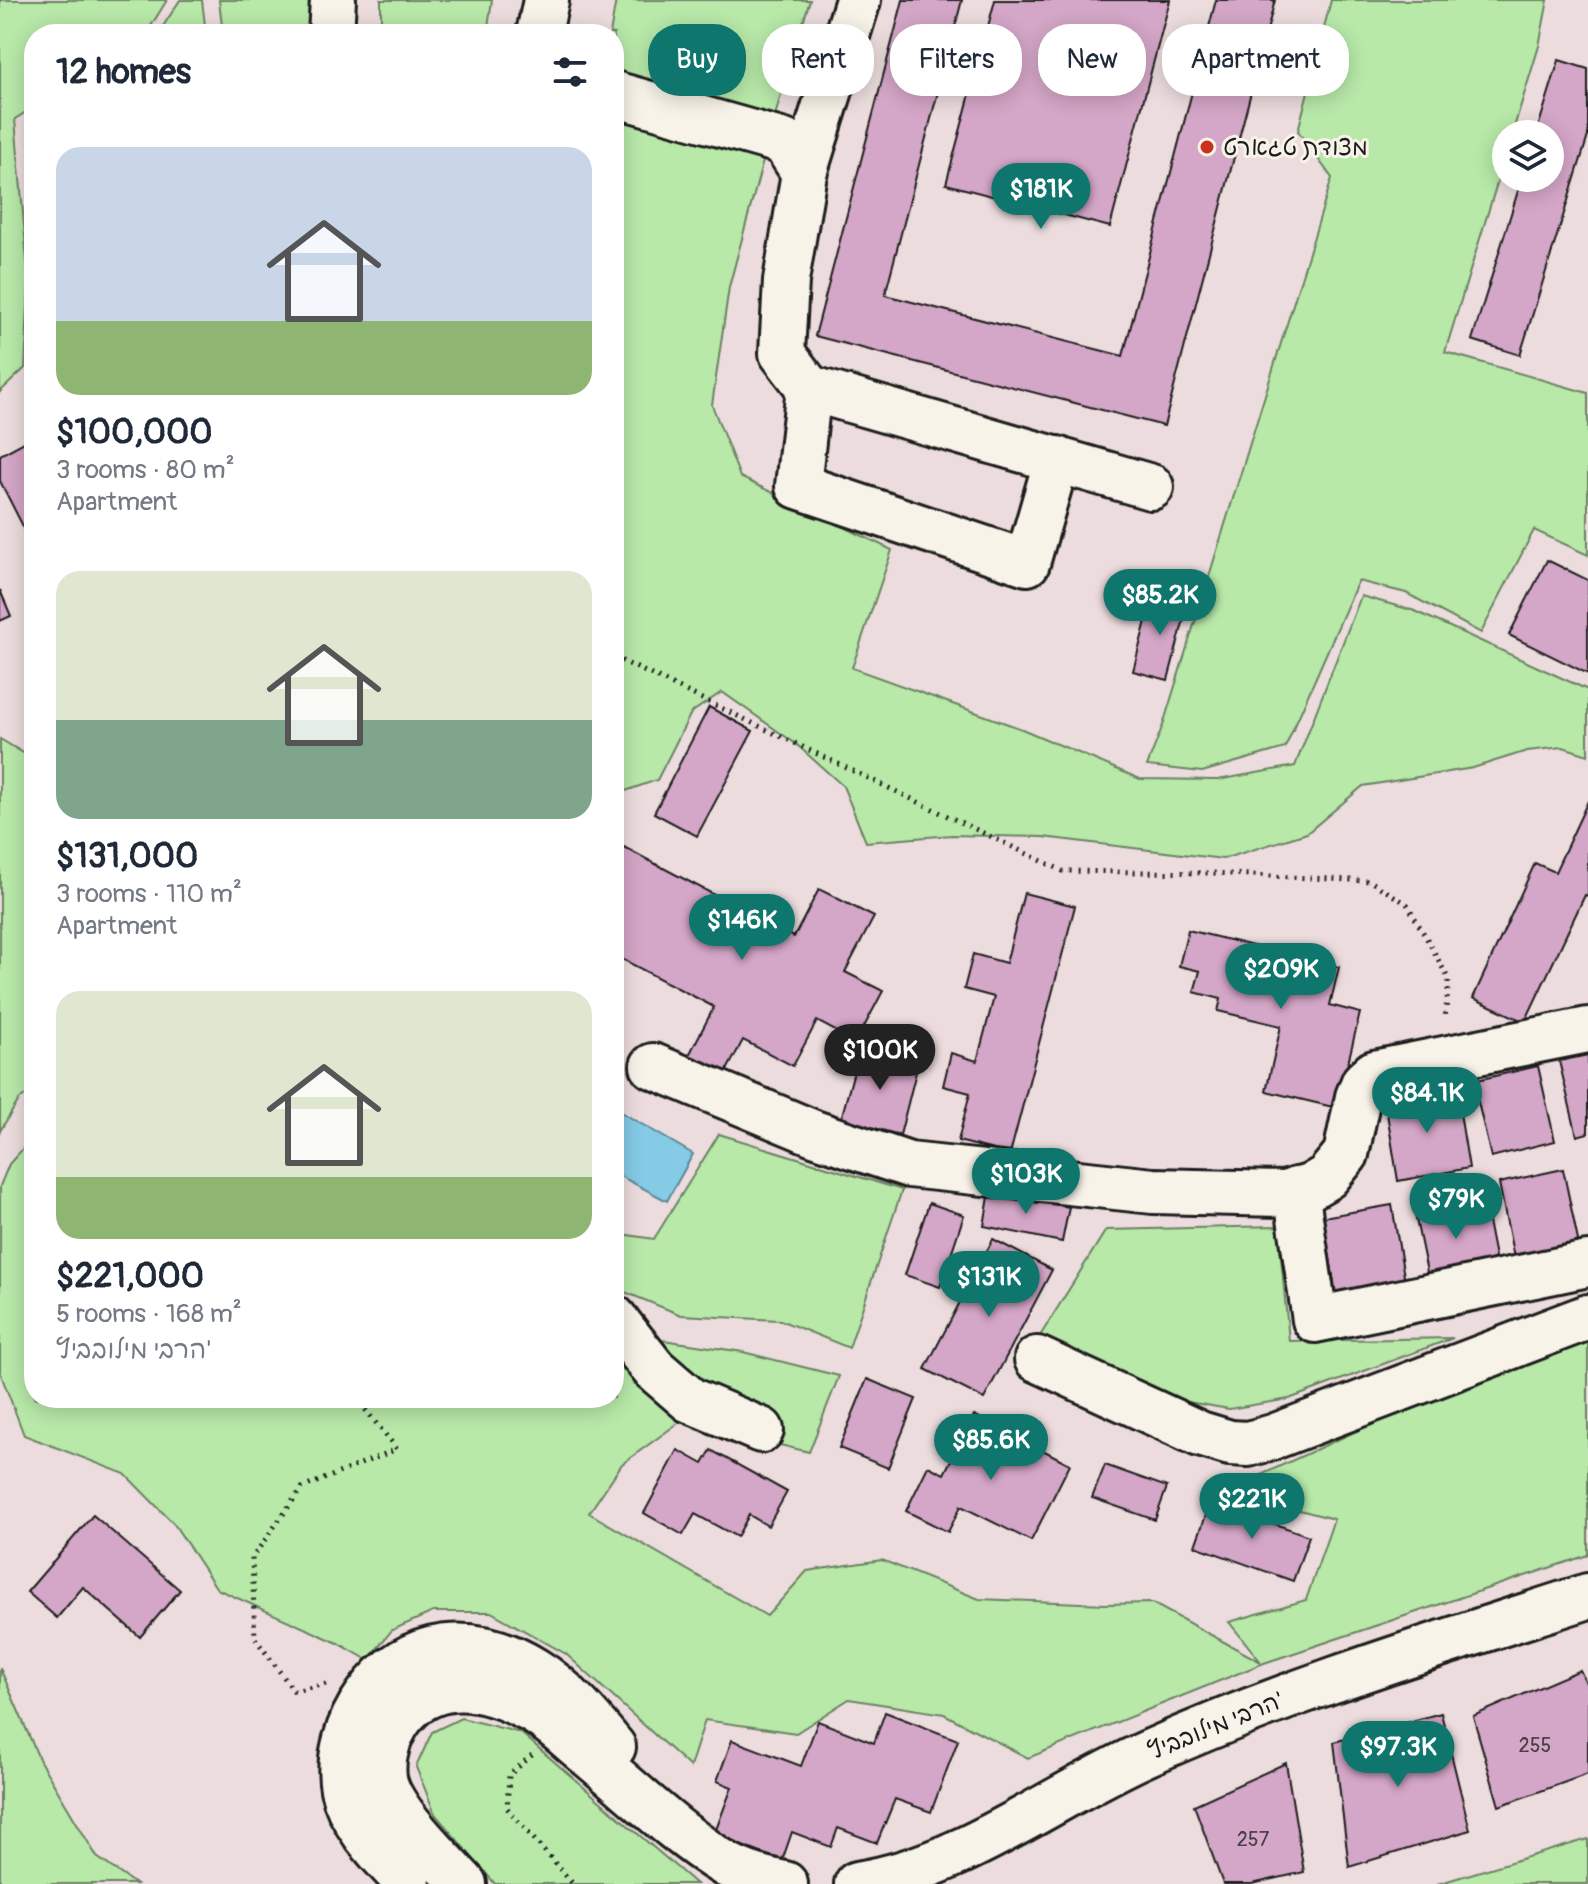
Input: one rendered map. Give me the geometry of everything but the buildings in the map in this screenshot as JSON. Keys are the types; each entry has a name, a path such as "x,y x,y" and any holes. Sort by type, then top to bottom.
{"street":[{"path":"332,24 333,0"},
{"path":"541,24 546,0"},
{"path":"858,0 804,173 786,281 782,353 809,388 1151,487"},
{"path":"624,97 784,142 804,173"},
{"path":"809,388 798,486 1027,563 1057,459"},
{"path":"653,1066 814,1133 909,1165 1153,1191 1284,1194 1310,1187 1327,1177 1346,1154 1358,1097 1364,1082 1374,1073 1588,1030"},
{"path":"1296,1190 1315,1320 1588,1264"},
{"path":"1037,1359 1200,1434 1230,1443 1248,1444 1588,1317"},
{"path":"624,1331 654,1369 690,1400 761,1430"},
{"name":"הרבי מילובביץ'","path":"857,1884 878,1881 928,1864 995,1833 1147,1753 1233,1718 1343,1676 1588,1596"},
{"path":"408,1884 356,1820 343,1789 342,1764 346,1736 374,1686 394,1667 425,1650 464,1645 499,1653 535,1670 567,1696 692,1840"},
{"path":"464,1884 413,1828 392,1799 384,1780 387,1747 405,1713 418,1700 438,1690 462,1687 485,1692 533,1711 692,1840 728,1865 757,1878 785,1884"}],"path":[{"path":"624,662 1063,871 1212,873 1370,881 1407,904 1449,980 1441,1059"},
{"path":"364,1408 397,1449 302,1488 252,1558 255,1638 294,1691 340,1681 365,1699"},
{"path":"560,1731 509,1775 507,1808 573,1884"}],"green space":[{"path":"0,0 167,0 152,24 24,24 24,113 15,119 24,225 24,369 0,392"},
{"path":"180,0 202,0 205,24 164,24"},
{"path":"219,0 309,0 309,24 222,24"},
{"path":"381,0 492,0 488,24 381,24"},
{"path":"616,0 810,0 802,24 762,24 762,96 780,96 729,287 712,405 740,477 892,550 852,668 1022,729 1140,779 1218,780 1295,766 1361,596 1415,611 1588,690 1588,755 1563,747 1527,751 1473,768 1363,786 1307,833 1223,859 1043,837 952,835 866,842 843,786 796,744 722,692 691,713 657,780 624,792 624,24 612,24"},
{"path":"1331,0 1548,0 1539,46 1516,120 1492,120 1494,192 1445,352 1588,393 1588,555 1534,530 1481,633 1406,593 1358,581 1285,748 1202,772 1147,766 1163,725 1332,178 1298,131 1307,96 1349,96 1349,24 1325,24"},
{"path":"0,739 24,753 24,1097 0,1131"},
{"path":"719,1134 902,1190 849,1348 780,1320 681,1315 624,1292 624,1234 654,1239"},
{"path":"24,1147 24,1408 624,1408 624,1324 637,1336 743,1352 839,1376 809,1452 681,1421 622,1464 589,1513 767,1616 807,1571 882,1560 979,1599 1152,1603 1261,1662 1229,1622 1306,1600 1334,1519 1226,1491 1531,1351 1588,1331 1588,1555 1264,1663 1028,1758 944,1714 849,1699 796,1733 705,1720 690,1767 566,1654 491,1612 433,1612 392,1630 368,1660 338,1643 217,1589 174,1524 125,1474 24,1435 0,1372 0,1186 9,1164"},
{"path":"1278,1226 1289,1341 1453,1338 1289,1399 1229,1409 1188,1402 1040,1336 1106,1230"},
{"path":"0,1668 40,1761 97,1857 135,1884 0,1884"},
{"path":"461,1718 521,1733 696,1884 495,1884 435,1814 416,1767 432,1732"},
{"path":"1588,1839 1588,1884 1437,1884"}],"water":[{"path":"624,1114 693,1154 667,1201 624,1178"}],"place":[{"name":"מצודת טגארט","path":"1207,147"}]}
